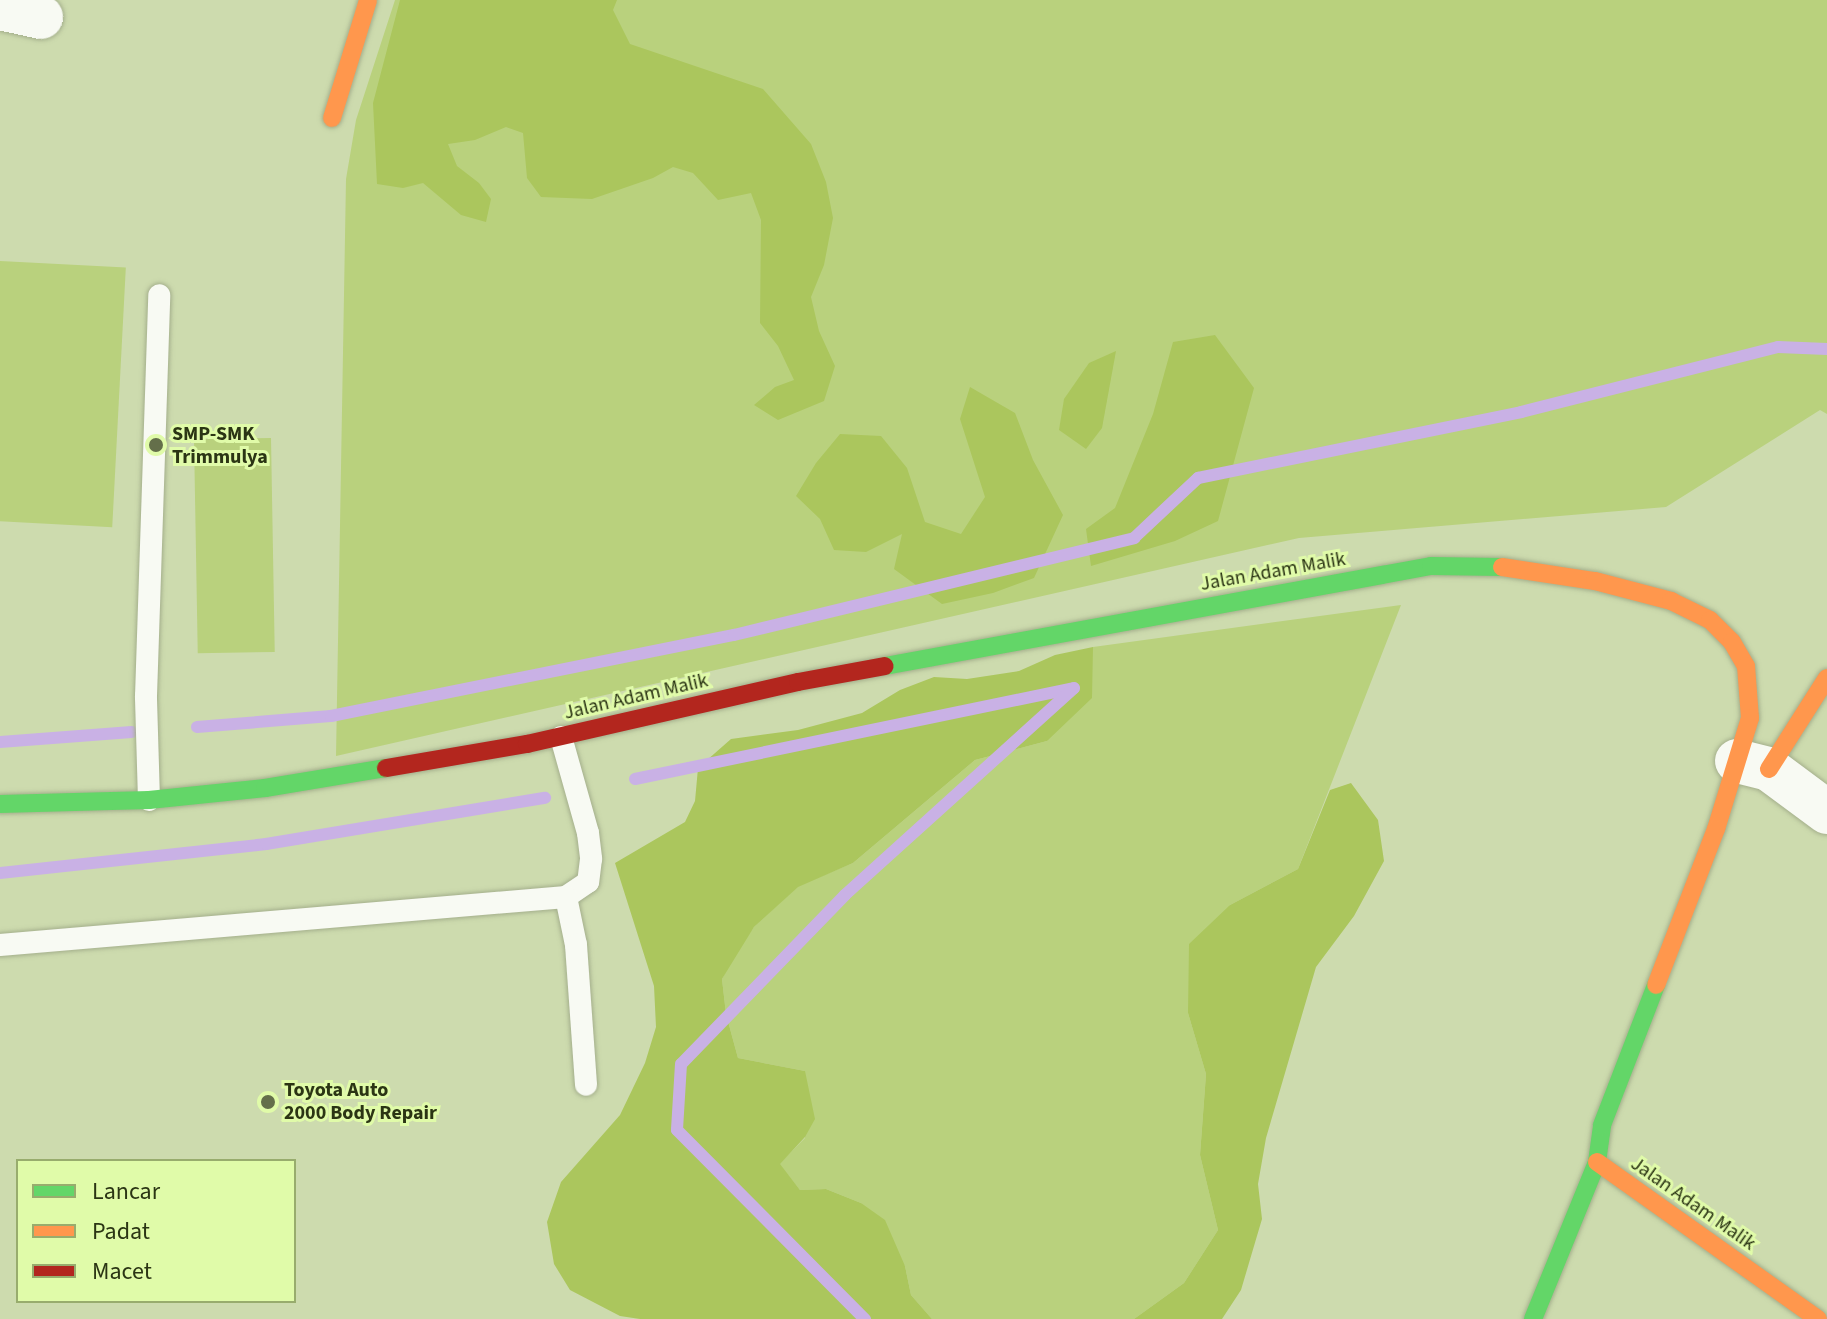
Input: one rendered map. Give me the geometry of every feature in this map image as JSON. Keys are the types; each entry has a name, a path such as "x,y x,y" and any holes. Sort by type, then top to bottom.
{"street":[{"path":"332,118 368,0"},
{"name":"Jalan Adam Malik","path":"0,804 149,800 265,788 561,737 798,682 1431,566 1514,567 1595,581 1671,601 1710,620 1732,642 1746,666 1753,765 1716,829 1602,1125 1597,1162 1818,1319"},
{"path":"1827,678 1753,765 1827,812"},
{"path":"1533,1319 1597,1162"}],"lane":[{"path":"149,800 146,696 159,295"},
{"path":"0,945 566,897 588,882 591,859 588,833 561,737"},
{"path":"566,897 576,945 586,1085"}],"green space":[{"path":"395,0 1827,0 1827,414 1820,410 1666,507 1299,538 336,756 346,179 356,120"},
{"path":"400,0 617,0 613,10 630,44 763,89 811,144 826,182 833,218 824,265 811,297 819,331 835,366 824,401 778,420 754,405 775,387 794,380 778,346 760,323 761,220 751,193 718,200 693,173 673,167 653,178 592,199 541,197 527,178 523,133 506,127 475,140 448,144 457,166 479,183 491,199 486,222 461,215 423,183 403,188 377,184 373,103"},
{"path":"0,261 126,268 112,527 0,521"},
{"path":"1215,335 1254,388 1218,521 1175,541 1091,566 1086,529 1115,508 1153,414 1173,342"},
{"path":"1116,351 1102,428 1086,449 1059,430 1064,399 1089,363"},
{"path":"970,387 1015,413 1033,460 1063,515 1034,578 993,593 942,604 894,569 902,534 866,552 834,550 820,519 796,496 816,463 840,434 881,436 907,468 925,522 961,534 985,497 960,419"},
{"path":"271,438 275,652 198,653 194,439"},
{"path":"1401,605 1298,869 1230,905 1188,1013 1206,1074 1200,1155 1218,1230 1184,1283 1134,1319 932,1319 911,1295 905,1266 861,1203 826,1189 800,1190 779,1164 805,1138 805,1071 738,1058 726,1014 722,979 734,955 754,927 798,886 853,863 975,760 1047,741 1093,647"},
{"path":"1093,647 1092,698 1047,741 975,760 853,863 798,887 754,927 722,979 726,1014 738,1058 805,1071 815,1119 805,1137 780,1164 800,1190 826,1189 861,1203 885,1220 905,1266 911,1295 932,1319 640,1319 620,1316 570,1290 554,1264 547,1222 561,1182 620,1115 645,1063 656,1027 654,986 615,863 685,822 695,801 698,768 731,739 798,730 862,713 900,690 934,677 967,679 1019,671 1055,655"},
{"path":"1351,783 1378,820 1384,861 1354,916 1316,967 1266,1138 1258,1184 1262,1219 1241,1290 1222,1319 1134,1319 1184,1283 1218,1230 1200,1155 1206,1074 1188,1013 1189,944 1230,905 1298,869 1330,790"}],"waterway":[{"path":"197,727 331,716 734,635 1134,538 1198,478 1521,412 1778,347 1827,349"},
{"path":"635,779 1074,688 845,895 681,1064 677,1130 865,1319"},
{"path":"0,742 132,732"},
{"path":"0,873 266,844 545,798"}],"traffic: fast":[{"path":"885,666 1431,566 1502,567"},
{"path":"0,804 149,800 265,788 386,768"},
{"path":"1533,1319 1597,1162 1602,1125 1656,985"}],"traffic: slow":[{"path":"332,118 368,0"},
{"path":"1502,567 1595,581 1671,601 1710,620 1732,642 1746,666 1750,718 1716,829 1656,985"},
{"path":"1769,769 1827,678"},
{"path":"1597,1162 1818,1319"}],"traffic: jam":[{"path":"386,768 527,744 798,682 885,666"}],"place":[{"name":"SMP-SMK Trimmulya","path":"156,445"},
{"name":"Toyota Auto 2000 Body Repair","path":"268,1102"}]}
